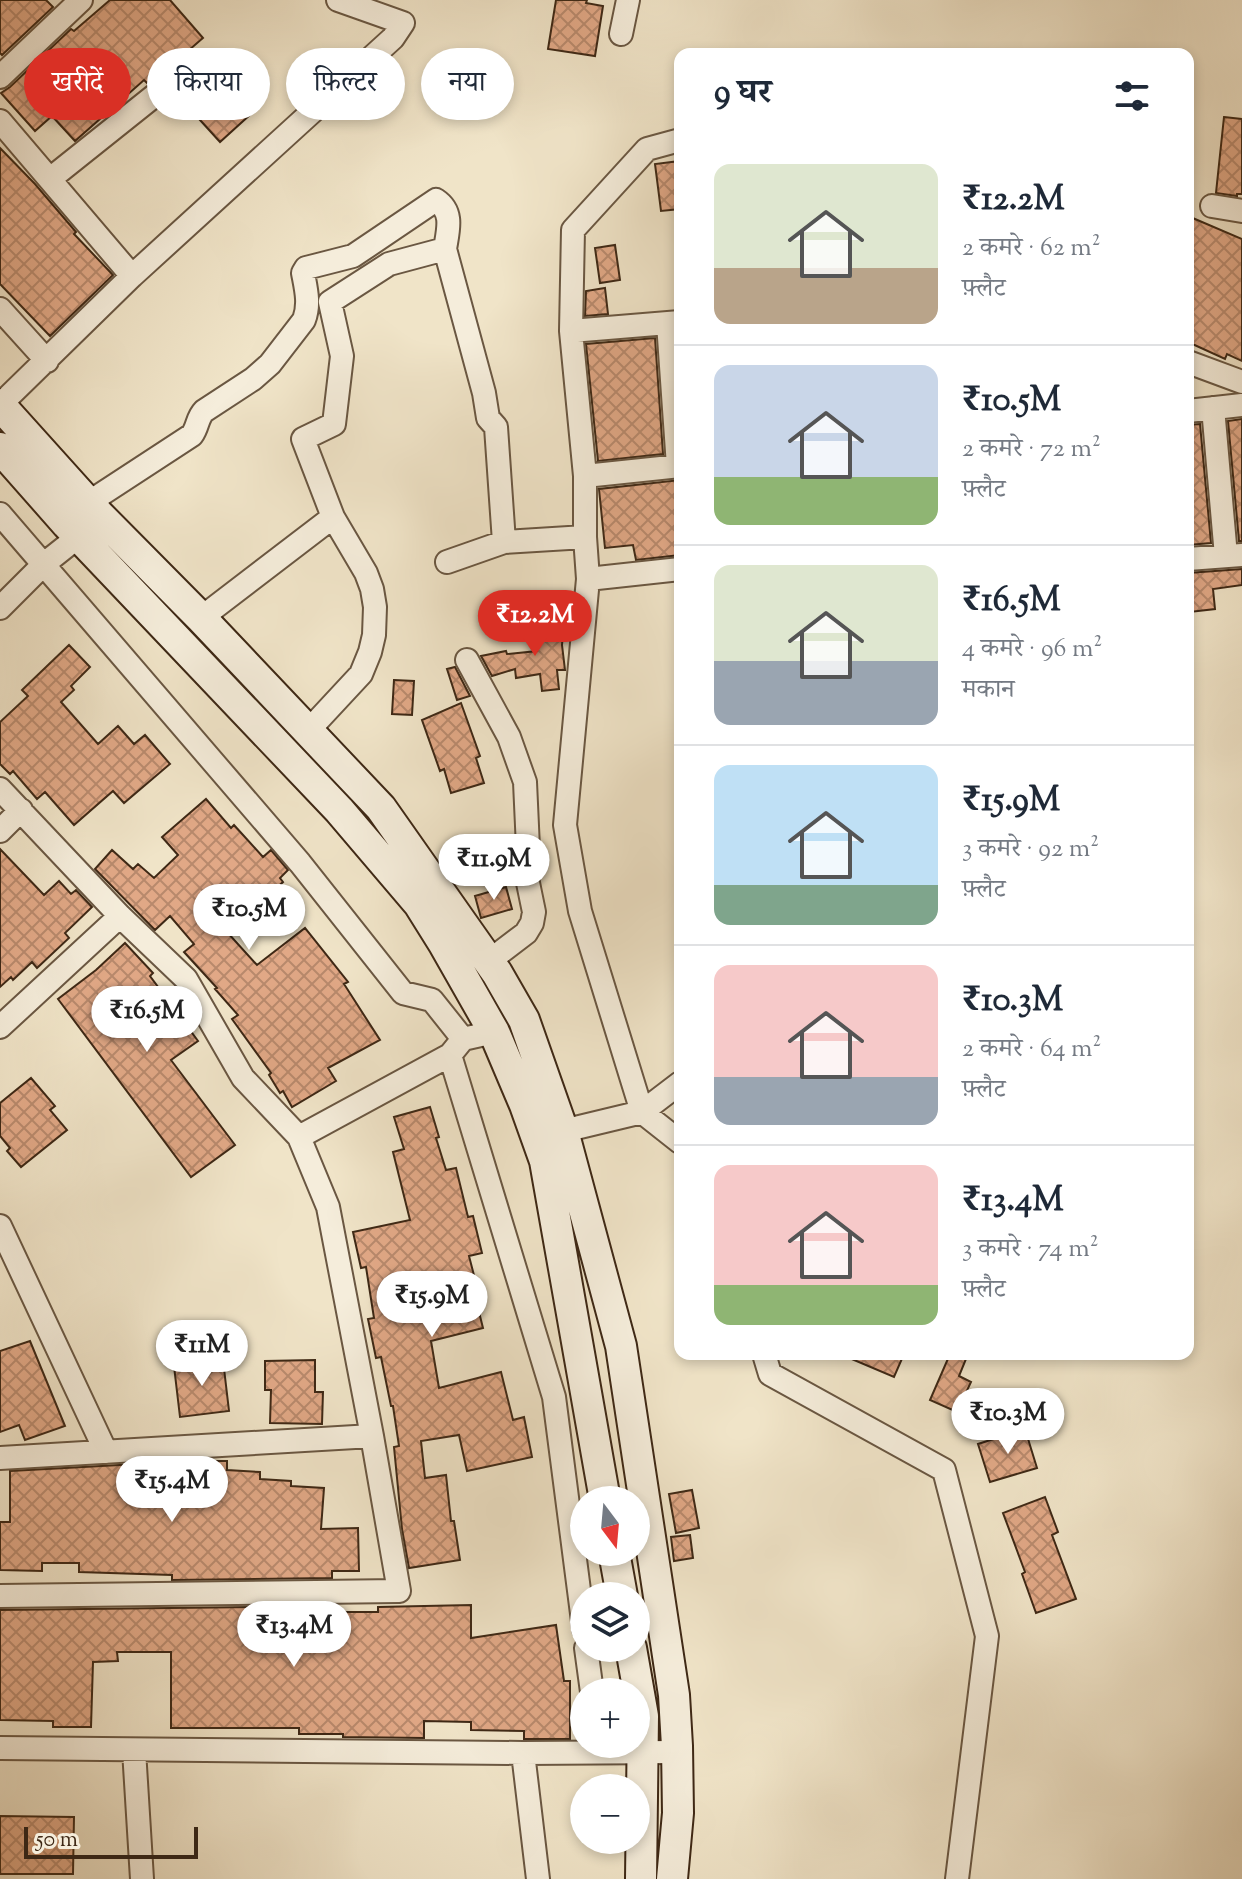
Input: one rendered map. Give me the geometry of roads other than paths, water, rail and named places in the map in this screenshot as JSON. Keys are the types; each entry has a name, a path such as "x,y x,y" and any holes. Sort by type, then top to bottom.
{"main road":[{"path":"0,405 90,519 419,904 494,1032 545,1161 603,1486"},
{"path":"0,448 90,519 201,618 381,808 489,961 524,1020 563,1131 621,1346 674,1695 678,1813 672,1879"},
{"path":"641,1879 643,1758"}],"street":[{"path":"0,77 81,0"},
{"path":"0,405 132,276 393,38 403,23 338,0"},
{"path":"621,34 628,0"},
{"path":"50,179 147,102"},
{"path":"0,121 132,276"},
{"path":"674,142 647,149 573,230 571,331 585,476 588,579 565,825 580,911 642,1112 674,1137"},
{"path":"0,608 90,519 192,435 204,411 270,364 304,320 308,305 303,273 306,268 353,256 436,200 447,210 449,218 445,249 488,418 496,427 504,542"},
{"path":"1212,206 1242,211"},
{"path":"308,731 361,674 374,635 372,589 333,517 303,439 334,424 342,356 330,302 389,264 445,249"},
{"path":"0,309 47,361"},
{"path":"571,331 674,322"},
{"path":"1194,364 1242,382"},
{"path":"1194,410 1242,405"},
{"path":"1194,559 1234,556 1213,408"},
{"path":"585,476 674,467"},
{"path":"0,514 300,863 403,993 432,1000 456,1047 554,1397 578,1582"},
{"path":"201,618 333,517"},
{"path":"447,562 504,542 585,537"},
{"path":"588,579 674,570"},
{"path":"467,660 509,737 525,782 527,878 534,912 532,923 526,933 489,961"},
{"path":"0,789 120,916 186,979 243,1078 299,1137 328,1207 399,1591 0,1596"},
{"path":"0,831 21,810"},
{"path":"0,1027 120,916"},
{"path":"299,1137 456,1047 494,1032"},
{"path":"563,1131 642,1112 674,1088"},
{"path":"0,1226 106,1452"},
{"path":"766,1360 770,1374 944,1470 987,1636 957,1879"},
{"path":"0,1458 372,1436"},
{"path":"650,1710 674,1695"},
{"path":"0,1748 570,1753"},
{"path":"134,1750 142,1879"},
{"path":"650,1753 677,1752"},
{"path":"523,1753 538,1879"}]}
